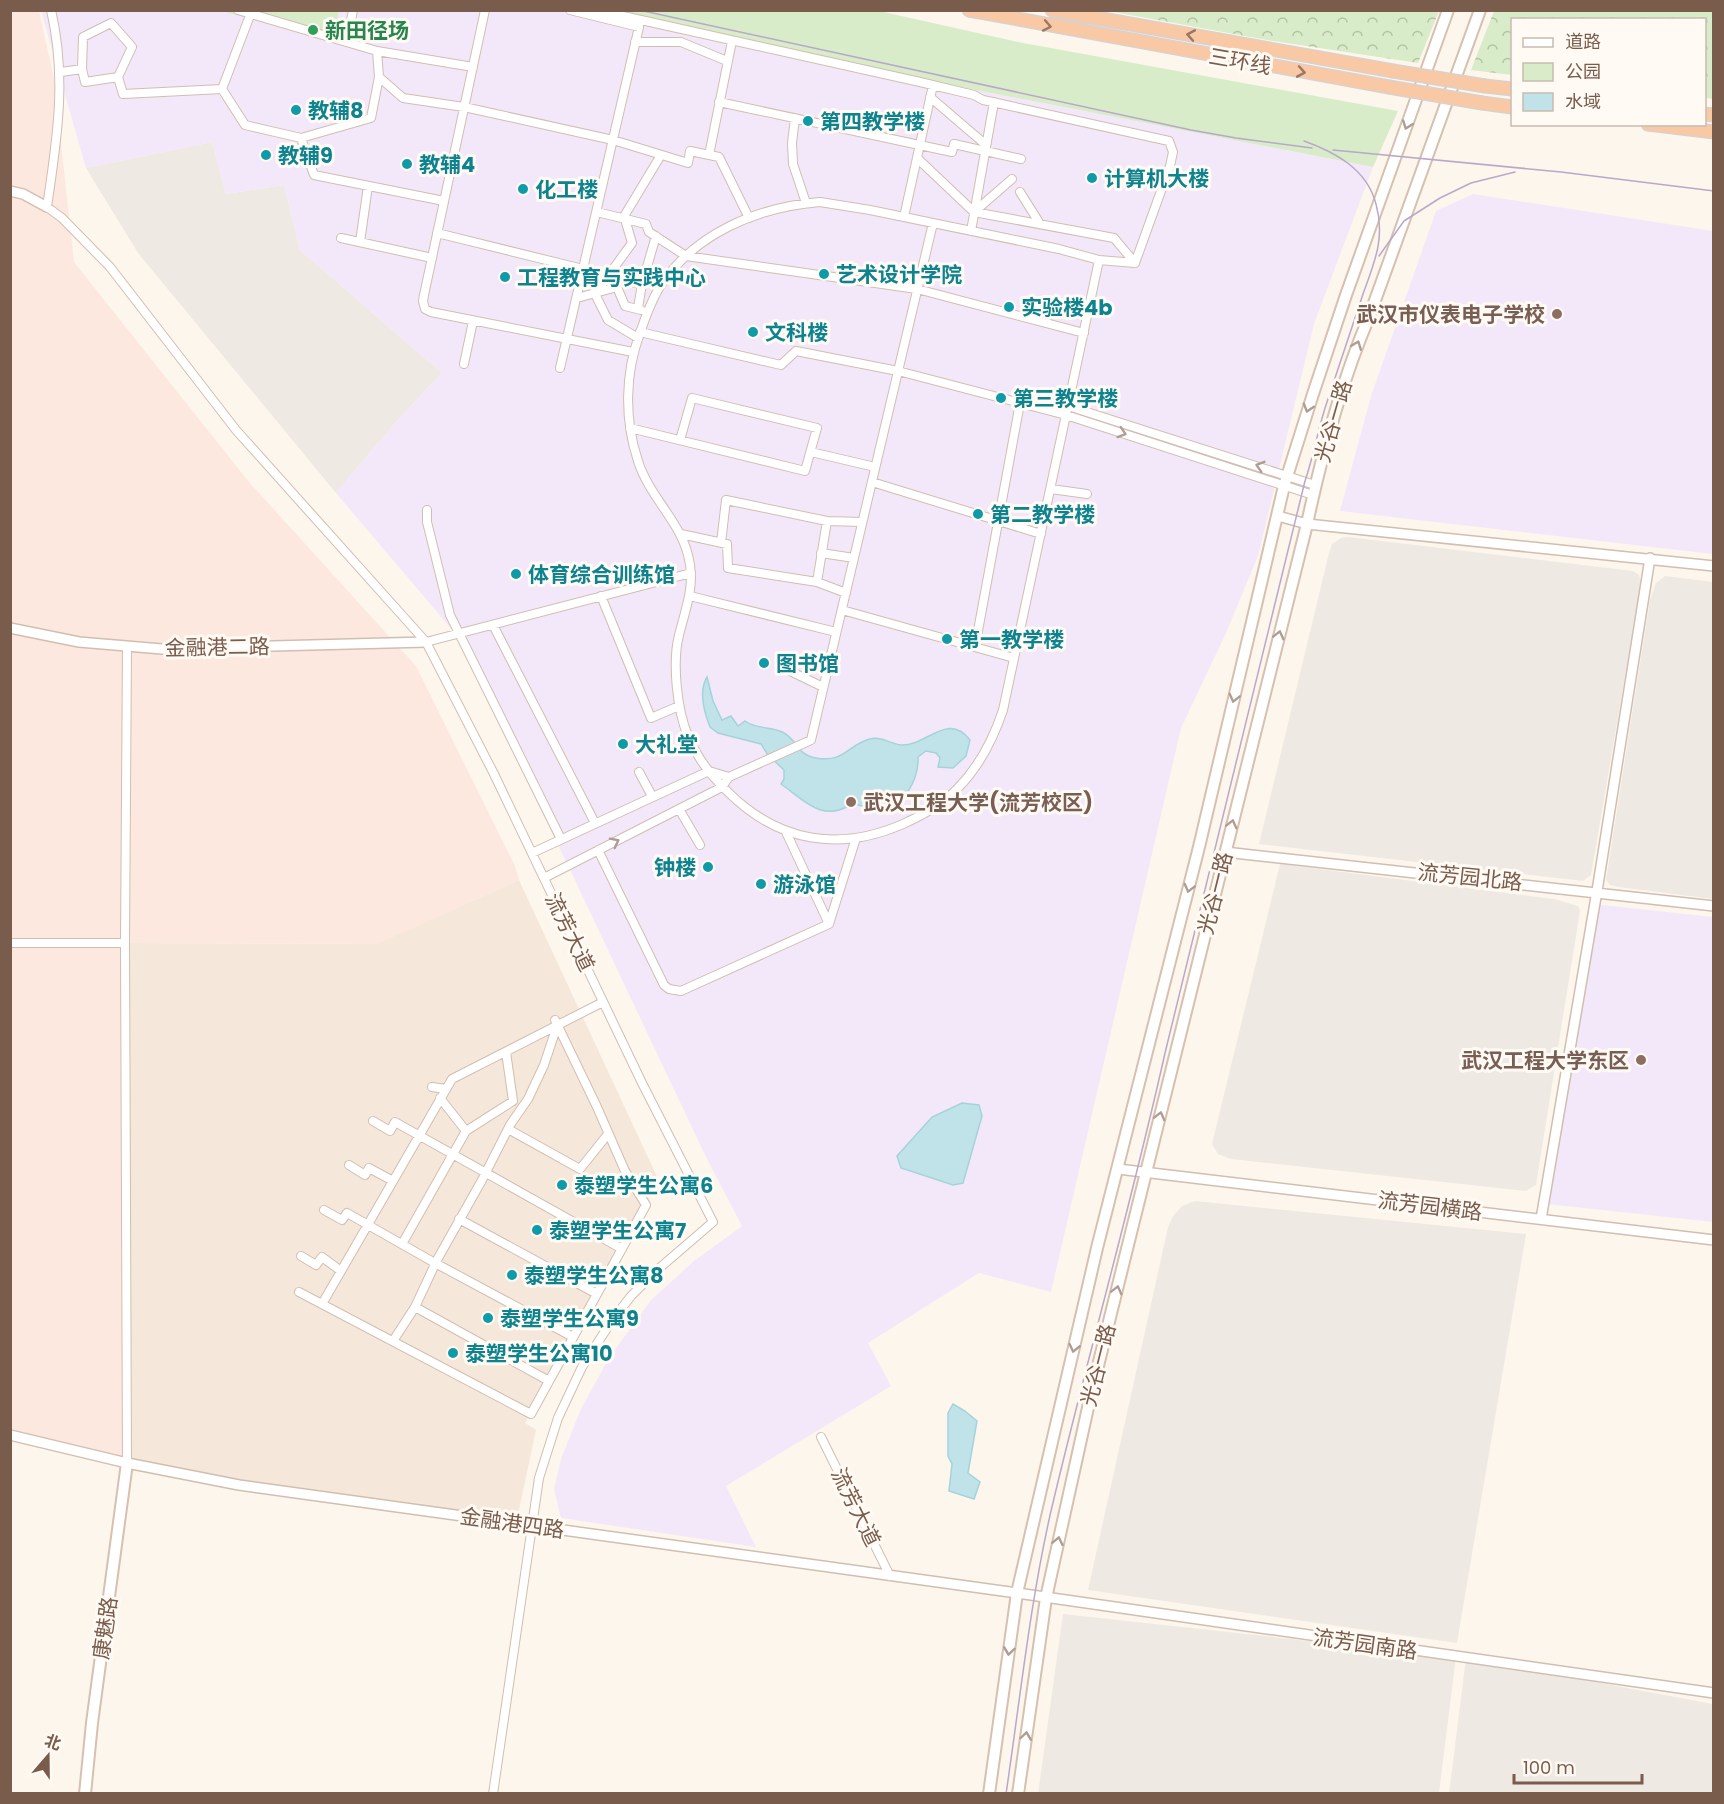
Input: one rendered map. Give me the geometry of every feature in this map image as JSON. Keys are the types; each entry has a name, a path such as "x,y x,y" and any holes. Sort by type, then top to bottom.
{"highway":[{"name":"三环线","path":"969,10 1066,30 1511,107"},
{"name":"三环线","path":"1052,10 1393,71 1511,89"},
{"path":"1664,126 1713,132"}],"main road":[{"name":"光谷一路","path":"989,1794 1017,1593 1097,1248 1199,847 1286,480 1347,295 1448,10"},
{"name":"光谷一路","path":"1018,1794 1046,1598 1091,1394 1322,458 1355,349 1369,317 1480,10"},
{"name":"康魅路","path":"84,1794 127,1463"}],"street":[{"path":"10,191 23,194 47,207 56,146 61,72 58,40 51,10"},
{"path":"237,10 377,51 473,67"},
{"path":"348,42 353,10"},
{"path":"485,10 423,301 424,309 473,321 633,352"},
{"path":"560,368 639,27 570,10"},
{"path":"596,10 933,85 994,102 1169,141 1173,152 1170,166 1135,263"},
{"path":"222,89 249,18"},
{"path":"118,77 85,82 82,69 83,37 111,23 132,47 118,77 123,94 222,89"},
{"path":"681,42 683,30"},
{"path":"709,154 732,41"},
{"path":"635,42 681,42 728,61"},
{"path":"222,89 245,125 300,138 371,118 379,77 377,51"},
{"path":"61,72 82,69"},
{"path":"379,77 403,98 464,107 613,140 688,163 690,151 719,157 749,218"},
{"path":"904,217 933,85"},
{"path":"930,97 986,148"},
{"path":"719,102 952,152 954,144 986,148 1021,159"},
{"path":"971,231 994,102"},
{"path":"795,118 792,164 806,203"},
{"path":"300,138 314,175 444,201"},
{"path":"595,294 632,243 624,218 661,155"},
{"path":"917,158 974,213 1114,238 1135,263"},
{"path":"974,213 1012,179"},
{"path":"360,242 368,186"},
{"path":"1020,192 1040,224"},
{"path":"1099,260 1003,710 991,743 964,782 942,802 919,817 890,829 856,838 814,838 786,832 750,812 708,771 689,740 679,706 677,681 678,644 690,596 689,557 681,534 645,479 630,428 628,391 633,352 659,288 686,256 704,242 763,212 820,202 1059,249 1099,260 1135,263"},
{"name":"流芳大道","path":"47,207 62,218 110,267 236,430 426,642 489,764 642,1083 713,1222 663,1265 632,1296 611,1322 582,1367 558,1418 543,1459 531,1526"},
{"path":"597,212 646,224 649,232 686,256 917,289 1084,333"},
{"path":"544,879 722,787 729,777 811,740 933,223"},
{"path":"437,233 583,269"},
{"path":"638,308 642,284 656,236"},
{"path":"340,238 432,258"},
{"path":"577,298 616,287 622,280 642,284"},
{"path":"616,287 625,306 648,312"},
{"path":"595,294 608,320 639,335 781,365 796,351 898,371 1066,415 1286,480"},
{"path":"464,364 473,321"},
{"path":"630,428 805,471 817,428 692,398 680,440"},
{"path":"975,647 1020,403"},
{"path":"1068,406 1314,490"},
{"path":"811,452 875,467"},
{"path":"872,482 1041,534"},
{"path":"1051,489 1087,494"},
{"path":"721,543 726,500 827,521 862,522"},
{"path":"427,510 427,522 450,615 561,839"},
{"path":"1278,516 1307,524 1713,566"},
{"path":"817,582 827,521"},
{"path":"681,534 727,544 728,568 817,582 846,593"},
{"path":"821,553 854,558"},
{"path":"1541,1219 1598,891 1650,558"},
{"path":"426,642 691,573"},
{"path":"601,596 651,718 679,706"},
{"path":"690,596 836,632"},
{"path":"842,610 1014,658"},
{"path":"493,625 595,823"},
{"name":"金融港二路","path":"10,628 79,642 162,650 426,642"},
{"path":"127,646 125,943 127,1463"},
{"path":"790,670 824,687"},
{"path":"532,853 708,771 729,777"},
{"path":"639,772 652,796"},
{"path":"679,809 700,845"},
{"path":"786,832 829,924"},
{"path":"829,924 856,838"},
{"path":"598,850 664,984 669,989 681,991 763,947 829,924"},
{"name":"流芳园北路","path":"1225,852 1598,891 1713,906"},
{"path":"10,943 125,943"},
{"path":"322,1304 452,1079 506,1052 556,1023 603,1002"},
{"path":"393,1341 415,1307 435,1263 534,1086 544,1065 556,1023"},
{"path":"299,1292 531,1414 646,1205 629,1179 556,1023"},
{"path":"402,1245 466,1131 513,1101 506,1052"},
{"path":"432,1087 446,1089"},
{"path":"440,1098 466,1131"},
{"path":"373,1121 390,1131 394,1122 622,1249"},
{"path":"508,1129 580,1169 608,1134"},
{"path":"349,1165 365,1175 369,1168 393,1181"},
{"name":"流芳园横路","path":"1118,1169 1713,1240"},
{"path":"324,1210 342,1220 347,1213 573,1338"},
{"path":"459,1219 597,1294"},
{"path":"302,1256 316,1265 322,1257 341,1271"},
{"path":"415,1307 549,1381"},
{"name":"金融港四路","path":"10,1435 127,1463 238,1485 1017,1593"},
{"name":"流芳大道","path":"821,1437 890,1576"},
{"path":"493,1794 531,1526"},
{"name":"流芳园南路","path":"1017,1593 1713,1694"}],"shaded area":[{"path":"10,11 39,11 54,79 74,262 249,482 416,666 515,866 519,880 377,944 125,943 127,1463 11,1429"},
{"name":"武汉工程大学(流芳校区)","path":"41,11 608,11 940,83 1373,167 1314,324 1258,556 1226,633 1181,728 1051,1292 979,1273 868,1343 891,1386 726,1486 756,1547 561,1518 554,1489 561,1459 581,1409 609,1358 651,1300 694,1261 742,1226 706,1157 454,632 336,493 395,423 442,373 300,250 284,185 226,194 212,142 86,168"},
{"path":"212,142 226,194 284,185 300,250 442,373 395,423 336,493 138,253 86,168"},
{"name":"武汉市仪表电子学校","path":"1473,194 1713,231 1713,554 1340,511 1371,396 1436,211"},
{"path":"1341,538 1633,571 1639,575 1641,582 1591,875 1583,881 1259,844 1329,553 1332,544"},
{"path":"1665,576 1713,582 1713,899 1619,887 1610,885 1606,880 1650,600 1656,583"},
{"path":"1280,864 1554,899 1578,906 1580,911 1536,1185 1526,1191 1231,1159 1218,1154 1212,1144"},
{"path":"519,880 659,1181 525,1423 536,1430 516,1524 341,1499 127,1463 125,943 376,944"},
{"name":"武汉工程大学东区","path":"1593,904 1713,917 1713,1222 1547,1204"},
{"path":"1195,1201 1526,1234 1457,1643 1088,1590 1168,1227 1173,1216 1182,1206"},
{"path":"1063,1614 1456,1657 1439,1793 1038,1794"},
{"path":"1466,1658 1713,1704 1713,1793 1449,1794"}],"green space":[{"name":"新田径场","path":"222,11 339,11 332,42"},
{"path":"608,11 879,11 1023,43 1398,111 1373,167 940,83"},
{"path":"1108,11 1439,11 1418,63 1267,40"},
{"path":"1494,11 1713,11 1713,99 1706,98 1706,18 1511,18 1511,75 1471,70"}],"water":[{"path":"707,677 713,701 722,720 731,716 738,726 745,721 755,726 780,731 805,754 816,758 826,759 840,756 862,742 874,738 901,745 911,744 945,729 962,732 970,740 966,756 953,768 938,767 940,758 936,753 926,751 918,757 916,774 908,791 903,798 889,808 877,809 852,804 841,809 823,811 806,803 781,784 784,779 784,770 768,755 761,744 718,733 710,727 702,695"},
{"path":"962,1103 979,1105 982,1116 963,1183 953,1185 901,1168 897,1156 932,1117"},
{"path":"953,1404 977,1421 968,1473 980,1482 974,1499 949,1491 952,1464 948,1456 948,1413"}],"tram line":[{"path":"639,10 1191,130 1312,148"},
{"path":"1006,1794 1031,1616 1051,1511 1138,1168 1305,481 1324,412 1374,263 1379,241 1380,229 1376,204 1365,181 1338,157 1304,141"},
{"path":"1333,150 1561,172 1714,191"},
{"path":"1379,256 1404,221 1440,198 1471,183 1515,172"}],"place":[{"name":"新田径场","path":"313,30"},
{"name":"教辅8","path":"296,110"},
{"name":"第四教学楼","path":"808,121"},
{"name":"教辅9","path":"266,155"},
{"name":"教辅4","path":"407,164"},
{"name":"计算机大楼","path":"1092,178"},
{"name":"化工楼","path":"523,189"},
{"name":"艺术设计学院","path":"824,274"},
{"name":"工程教育与实践中心","path":"505,277"},
{"name":"实验楼4b","path":"1009,307"},
{"name":"武汉市仪表电子学校","path":"1557,314"},
{"name":"文科楼","path":"753,332"},
{"name":"第三教学楼","path":"1001,398"},
{"name":"第二教学楼","path":"978,514"},
{"name":"体育综合训练馆","path":"516,574"},
{"name":"第一教学楼","path":"947,639"},
{"name":"图书馆","path":"764,663"},
{"name":"大礼堂","path":"623,744"},
{"name":"武汉工程大学(流芳校区)","path":"851,802"},
{"name":"钟楼","path":"708,867"},
{"name":"游泳馆","path":"761,884"},
{"name":"武汉工程大学东区","path":"1641,1060"},
{"name":"泰塑学生公寓6","path":"562,1185"},
{"name":"泰塑学生公寓7","path":"537,1230"},
{"name":"泰塑学生公寓8","path":"512,1275"},
{"name":"泰塑学生公寓9","path":"488,1318"},
{"name":"泰塑学生公寓10","path":"453,1353"}]}
